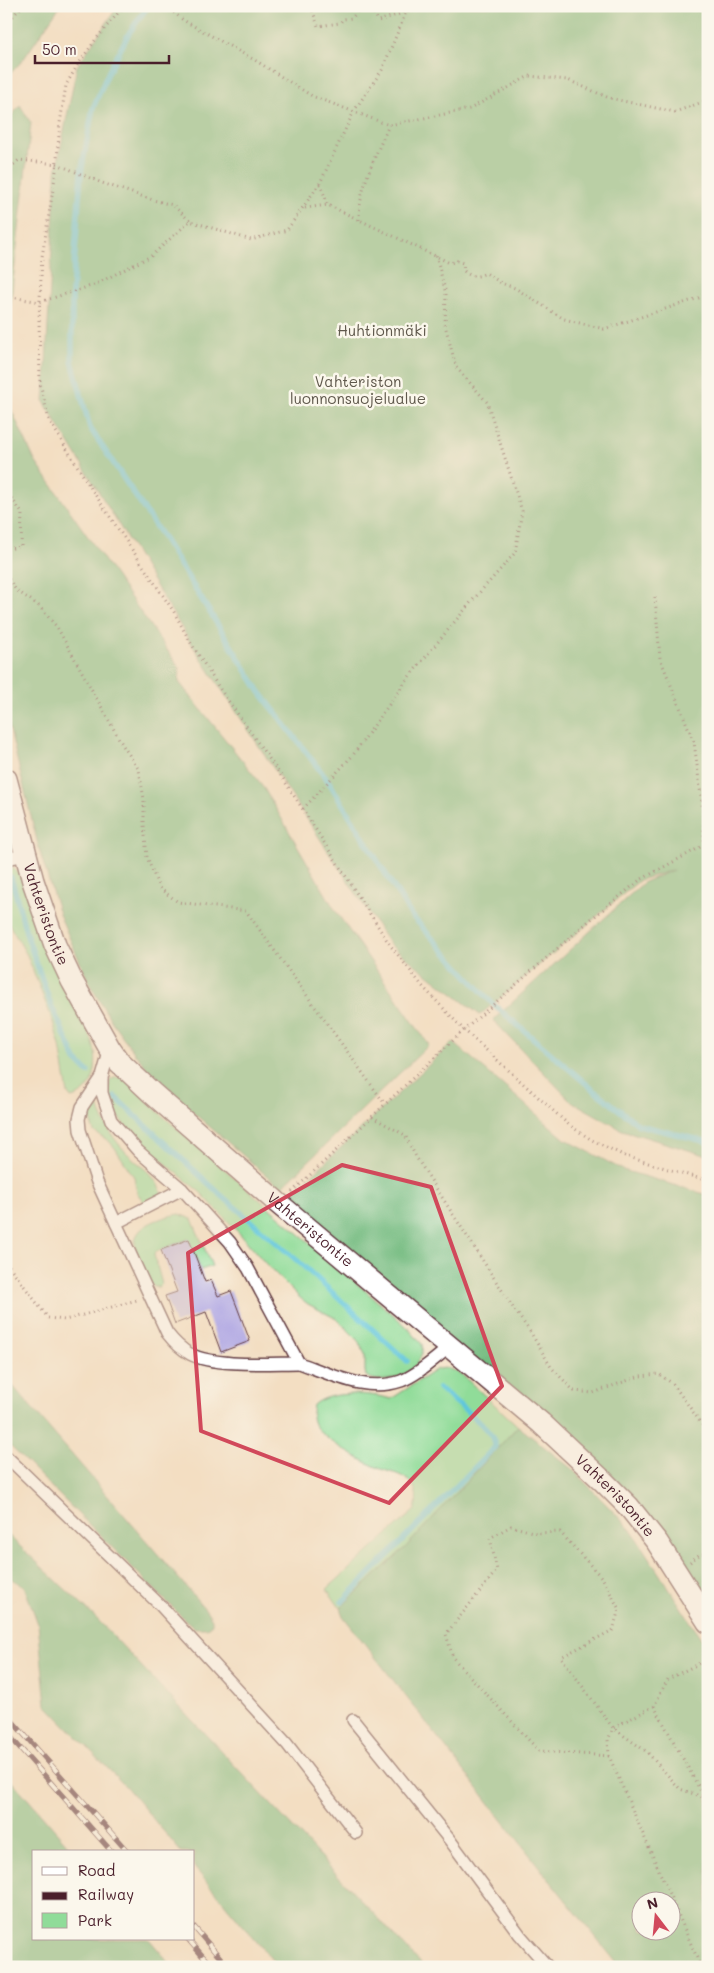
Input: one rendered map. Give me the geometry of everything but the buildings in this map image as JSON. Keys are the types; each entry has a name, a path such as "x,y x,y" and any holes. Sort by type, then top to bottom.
{"street":[{"name":"Vahteristontie","path":"6,779 16,857 72,981 119,1062 279,1204 540,1423 630,1507 657,1542 708,1622"}],"lane":[{"path":"110,1049 102,1077 103,1100 111,1120 138,1151 182,1189 230,1242 248,1268 299,1363"},
{"path":"102,1077 85,1101 79,1119 92,1168 150,1297 168,1333 178,1345 191,1354 210,1360 299,1363 363,1384 377,1386 402,1381 450,1348"},
{"path":"116,1224 182,1189"},
{"path":"6,1456 161,1606 287,1744 356,1833"},
{"path":"353,1720 449,1839 520,1935 548,1967"}],"path":[{"path":"6,24 22,6"},
{"path":"124,6 96,39 66,85 60,123 57,164 42,257 40,383 49,420 92,490 174,612 220,689 303,809 390,945 424,988 464,1030 569,1125 592,1140 624,1156 708,1181"},
{"path":"166,6 190,24 258,62 312,96 389,125 470,108 529,76 568,80 610,98 675,112 708,100"},
{"path":"311,6 318,26 340,24 343,19 352,18 360,8 375,14 378,21 406,12 416,6"},
{"path":"389,6 406,12"},
{"path":"6,171 19,160 57,164 110,186 173,205 190,222 251,240 287,230 320,183 354,111 382,70 406,12"},
{"path":"359,220 359,209 369,169 389,125"},
{"path":"320,183 328,205"},
{"path":"304,208 328,205 450,263 457,260 463,263 464,271 469,275 477,277 486,273 501,283 515,288 564,319 604,329 708,295"},
{"path":"6,296 40,302 94,285 151,256 190,222"},
{"path":"303,809 354,755 408,678 472,600 515,553 522,511 488,402 456,367 445,325 446,294 436,255"},
{"path":"6,490 22,513 21,547 6,549"},
{"path":"6,575 16,590 38,606 57,627 122,744 139,770 144,799 147,857 159,888 178,902 246,910 385,1104"},
{"path":"279,1204 464,1030 590,920 640,880 706,844 694,742 660,658 655,597"},
{"path":"372,1117 405,1135 416,1157 531,1333 551,1367 574,1391 593,1393 640,1376 659,1374 674,1384 708,1433"},
{"path":"6,1262 48,1318 65,1320 150,1297"},
{"path":"609,1756 539,1752 453,1658 446,1634 497,1570 490,1538 511,1526 536,1533 560,1532 603,1579 619,1609 613,1630 561,1657 613,1728 647,1752 680,1789 703,1797"},
{"path":"701,1967 609,1756 608,1740 613,1728 654,1706 668,1679 708,1659"},
{"path":"654,1706 708,1804"}],"highlighted area":[{"path":"342,1165 431,1187 502,1386 389,1503 201,1431 188,1253"}],"green space":[{"path":"6,6 60,6 23,60 6,78"},
{"name":"Huhtionmäki","path":"118,6 708,6 708,1156 622,1130 571,1101 493,1020 644,882 673,870 640,880 480,1015 390,945 189,640 44,402 56,171 77,66"},
{"path":"20,105 31,123 6,345 6,123"},
{"path":"6,360 10,407 35,461 179,667 179,682 262,785 335,910 429,1045 281,1188 161,1085 136,1055 112,1022 90,985 59,914 39,849 6,714"},
{"path":"6,867 14,869 21,877 93,1043 96,1059 91,1084 79,1095 71,1098 68,1094 60,1046 53,1022 27,955 6,919"},
{"path":"453,1042 565,1139 623,1170 708,1195 708,1612 654,1526 285,1200"},
{"path":"122,1077 165,1118 405,1325 422,1344 422,1353 412,1369 403,1375 384,1380 366,1376 365,1354 356,1338 337,1319 308,1304 299,1297 200,1192 147,1148 125,1126 116,1113 108,1092 110,1080"},
{"path":"93,1103 97,1103 107,1127 116,1140 154,1179 162,1194 145,1203 137,1193 134,1177 115,1148 109,1141 94,1132 88,1113"},
{"path":"179,1214 192,1219 212,1266 201,1270 188,1239 155,1252 154,1255 162,1284 159,1287 154,1287 148,1279 137,1253 136,1236 145,1226"},
{"path":"447,1368 461,1374 518,1426 406,1547 340,1608 327,1589 415,1510 417,1500 414,1487 405,1478 365,1461 344,1450 326,1437 314,1424 312,1416 313,1405 329,1397 351,1394 373,1395 391,1399 437,1369"},
{"path":"6,1378 206,1610 212,1619 212,1624 207,1628 195,1628 182,1617 6,1442"},
{"path":"518,1426 572,1469 631,1530 708,1649 708,1967 620,1967 547,1877 343,1616 340,1608 406,1547"},
{"path":"6,1533 98,1620 424,1967 278,1967 195,1868 195,1850 179,1850 127,1788 46,1705 38,1624 24,1586 6,1576"},
{"path":"6,1774 72,1850 32,1850 32,1940 150,1940 173,1967 6,1967"}],"waterway":[{"path":"148,6 129,33 108,73 93,108 81,173 72,292 72,361 90,428 160,533 260,692 329,782 411,915 493,1004 596,1092 639,1125 708,1142"},
{"path":"11,877 27,936 51,1005 76,1060 88,1072"},
{"path":"115,1097 222,1196 300,1263 407,1361"},
{"path":"342,1602 495,1447 494,1440 482,1424 439,1388"}],"railway":[{"path":"6,1714 126,1850"},
{"path":"6,1732 110,1850"},
{"path":"195,1928 228,1967"},
{"path":"189,1940 212,1967"}],"park label":[{"name":"Vahteriston luonnonsuojelualue","path":"358,390"}]}
